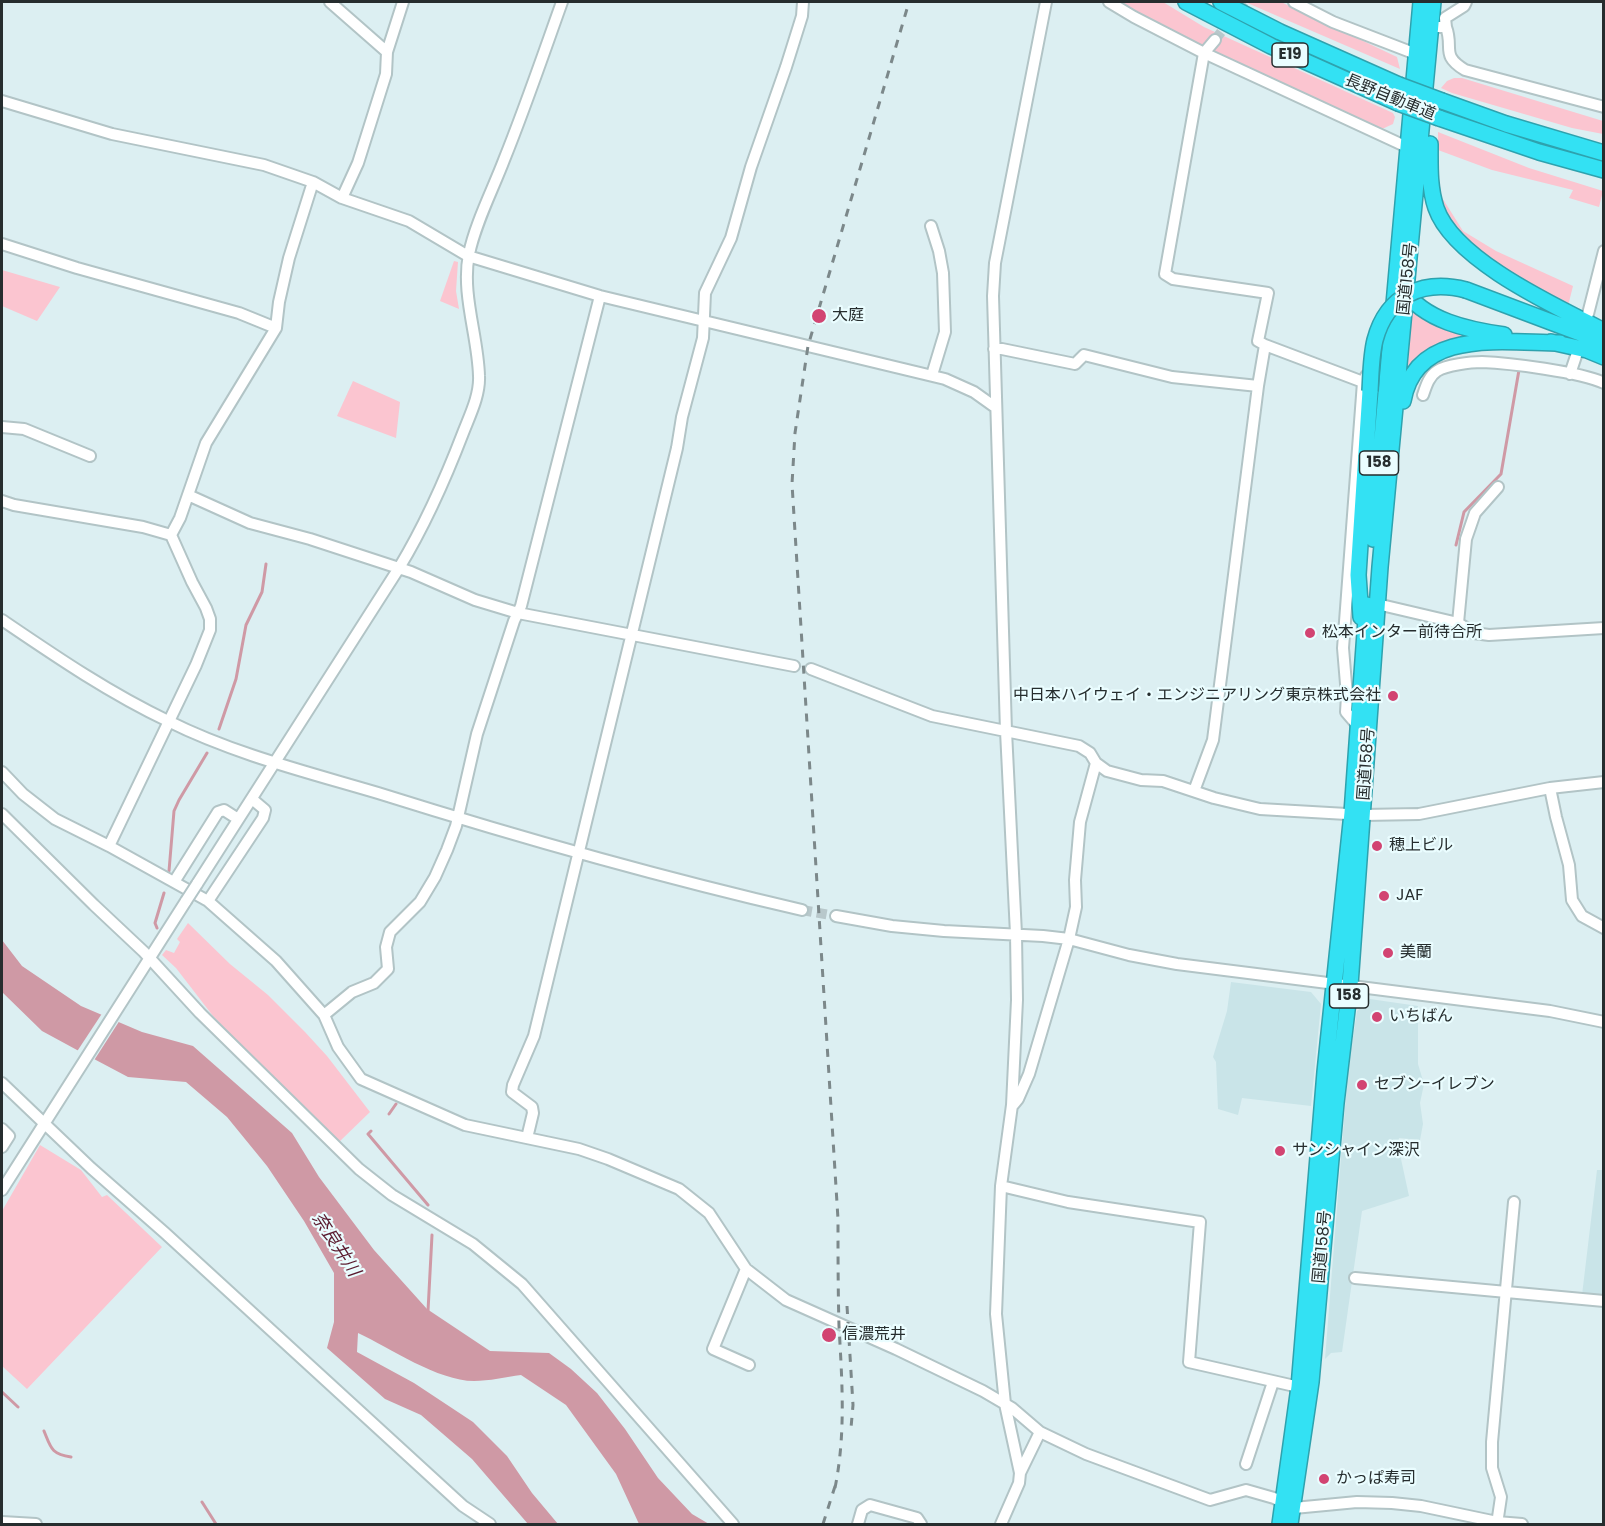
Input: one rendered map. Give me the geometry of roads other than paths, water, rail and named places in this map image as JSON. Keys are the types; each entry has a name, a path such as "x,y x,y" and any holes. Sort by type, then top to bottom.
{"highway":[{"name":"長野自動車道","path":"1186,2 1271,46 1398,102 1539,152 1604,170"},
{"name":"長野自動車道","path":"1221,2 1280,32 1399,85 1506,124 1604,153"},
{"name":"国道158号","path":"1280,1524 1289,1505 1311,1383 1336,1103 1342,985 1406,293 1422,54 1421,2"},
{"name":"国道158号","path":"1358,814 1358,726 1363,650 1395,276 1407,147 1422,54 1439,27 1433,2"},
{"path":"1422,54 1432,195 1449,233 1491,267 1546,302 1604,330"},
{"path":"1442,101 1604,143"},
{"path":"1539,152 1544,163 1604,180"},
{"path":"1395,276 1406,293 1422,308 1443,320 1481,332 1560,344 1604,357"},
{"path":"1363,650 1358,575 1366,386 1376,339 1389,311 1401,299 1414,291 1425,287 1450,286 1604,342"},
{"path":"1391,465 1408,384 1419,364 1427,357 1458,345 1484,342 1560,344"},
{"name":"国道158号","path":"1290,1524 1289,1505 1325,1072 1342,985"}],"street":[{"path":"330,2 387,52"},
{"path":"342,198 358,163 386,74 387,52 403,2"},
{"path":"2,1190 417,539 445,479 476,398 479,379 477,350 467,291 468,256 562,2"},
{"path":"527,1138 533,1113 532,1107 512,1092 513,1085 534,1036 703,338 705,293 731,238 751,167 802,16 803,2"},
{"path":"1001,1524 1019,1484 1020,1473 1005,1404 996,1314 1001,1186 1012,1105 1017,1000 994,407 993,297 995,263 1046,2"},
{"path":"1109,2 1204,53 1407,147"},
{"path":"1294,2 1333,22 1422,54"},
{"path":"1466,2 1464,6 1445,18 1439,27 1450,37 1448,50 1455,64 1465,70 1604,107"},
{"path":"1215,40 1204,53 1165,274 1173,279 1268,293 1257,341 1366,386"},
{"path":"2,101 112,134 253,162 313,182 342,198 409,221 468,256 600,296 932,375 974,392 994,407"},
{"path":"109,846 196,665 210,630 210,619 171,535 206,443 276,328 289,258 313,182"},
{"path":"931,226 939,250 945,332 932,375"},
{"path":"2,244 77,268 239,313 276,328"},
{"path":"1587,314 1604,251"},
{"path":"324,1015 352,992 374,983 388,969 386,947 390,932 412,911 428,891 447,850 477,734 518,614 600,296"},
{"path":"1194,791 1213,740 1264,345"},
{"path":"994,349 1075,364 1084,356 1172,377 1258,386"},
{"path":"1570,374 1576,356"},
{"path":"1423,395 1428,381 1437,371 1459,364 1481,362 1570,374 1595,379 1604,384"},
{"path":"1358,726 1346,712 1343,648 1366,375 1387,378"},
{"path":"2,427 24,429 90,456"},
{"path":"1458,623 1466,539 1475,513 1498,487"},
{"path":"188,495 250,523 310,539 411,572 475,600 518,614 794,666"},
{"path":"2,501 143,527 171,535"},
{"path":"1377,604 1458,623 1474,633 1489,635 1604,628"},
{"path":"2,620 86,676 168,722 222,744 457,818 578,853 802,910"},
{"path":"811,669 932,716 1079,746 1090,753 1096,763 1107,771 1141,780 1163,782 1260,809 1358,814 1419,814 1550,788 1604,782"},
{"path":"1012,1105 1018,1099 1029,1074 1069,939 1076,907 1075,880 1080,822 1096,763"},
{"path":"2,772 23,794 55,819 208,901 276,961 324,1015 338,1047 362,1079 400,1098 465,1125 579,1149 678,1189 709,1213 746,1269 786,1300 896,1349 1005,1404 1040,1432 1086,1454 1210,1500 1246,1490 1289,1505 1392,1503 1421,1506 1497,1523 1522,1524"},
{"path":"1550,788 1569,865 1572,900 1582,916 1604,928"},
{"path":"208,901 263,818 265,810 252,799"},
{"path":"174,882 218,812 224,810 238,819"},
{"path":"2,814 359,1169 392,1195 473,1244 522,1284 733,1524"},
{"path":"836,916 892,926 1069,939 1129,955 1177,964 1550,1011 1604,1022"},
{"path":"2,1083 463,1506 490,1524"},
{"path":"2,1129 9,1136 2,1147"},
{"path":"1001,1186 1068,1202 1200,1222 1189,1362 1299,1387"},
{"path":"1497,1523 1501,1497 1492,1468 1492,1442 1514,1202"},
{"path":"746,1269 713,1349 749,1365"},
{"path":"1355,1278 1604,1301"},
{"path":"1246,1464 1273,1382"},
{"path":"1020,1473 1040,1432"},
{"path":"858,1524 862,1510 870,1505 917,1518 921,1524"},
{"path":"2,1522 36,1524"}],"water":[{"name":"奈良井川","path":"2,940 22,966 81,1006 142,1032 193,1046 292,1133 319,1177 374,1250 427,1309 490,1351 549,1353 571,1369 597,1393 658,1478 692,1514 709,1524 639,1524 616,1474 566,1405 521,1375 480,1381 460,1380 414,1363 358,1333 357,1352 414,1383 473,1422 507,1456 532,1493 558,1524 528,1524 472,1459 421,1415 385,1399 327,1348 334,1322 334,1273 304,1221 267,1166 227,1117 186,1082 128,1077 42,1031 2,992"}],"waterway":[{"path":"1456,545 1464,512 1501,474 1519,370"},
{"path":"219,729 236,679 246,625 262,592 266,564"},
{"path":"169,871 174,811 207,753"},
{"path":"157,928 155,923 164,893"},
{"path":"389,1114 396,1104"},
{"path":"371,1131 368,1134 428,1205"},
{"path":"428,1311 432,1235"},
{"path":"2,1392 18,1407"},
{"path":"44,1431 48,1442 56,1452 71,1457"},
{"path":"202,1502 216,1524"}],"tunnel":[{"path":"1215,40 1244,2"},
{"path":"802,910 836,916"}],"railway":[{"path":"835,1488 841,1447 842,1407 838,1219 792,484 795,433 808,346 909,2"},
{"path":"847,1306 853,1405 851,1428"},
{"path":"823,1524 837,1480"}],"place":[{"name":"大庭","path":"819,316"},
{"name":"松本インター前待合所","path":"1310,633"},
{"name":"中日本ハイウェイ・エンジニアリング東京株式会社","path":"1393,696"},
{"name":"穂上ビル","path":"1377,846"},
{"name":"JAF","path":"1384,896"},
{"name":"美蘭","path":"1388,953"},
{"name":"いちばん","path":"1377,1017"},
{"name":"セブン-イレブン","path":"1362,1085"},
{"name":"サンシャイン深沢","path":"1280,1151"},
{"name":"信濃荒井","path":"829,1335"},
{"name":"かっぱ寿司","path":"1324,1479"}]}
